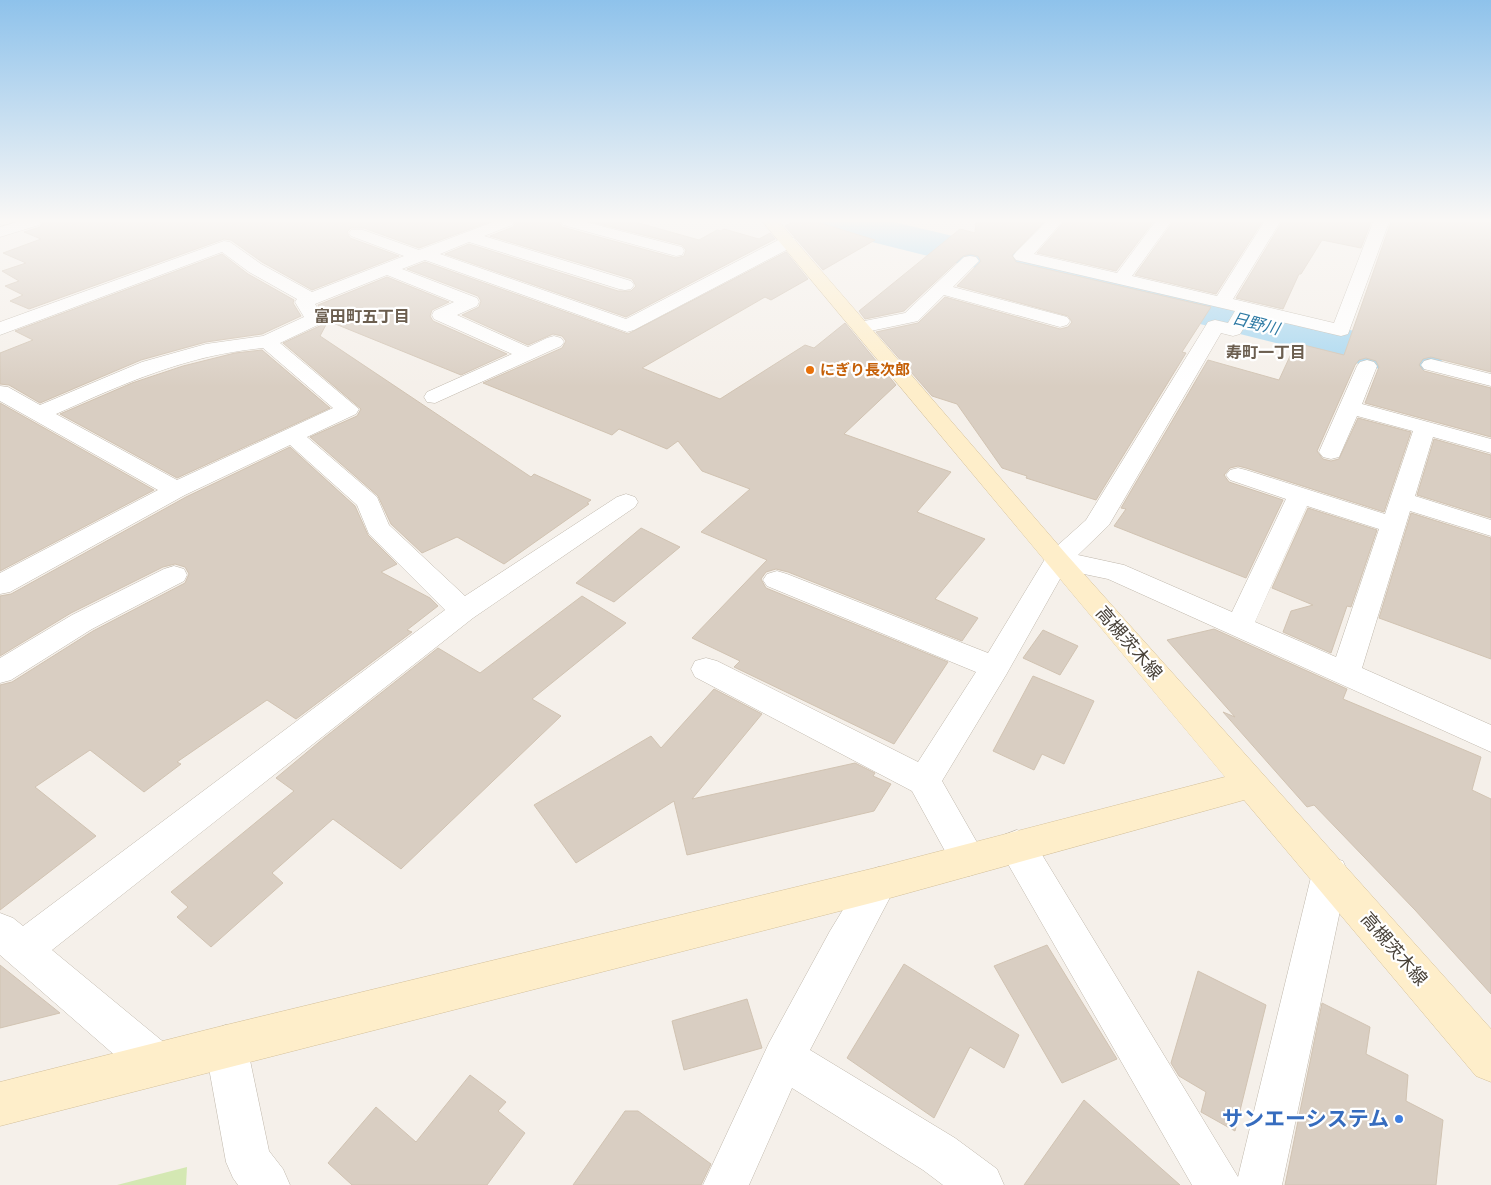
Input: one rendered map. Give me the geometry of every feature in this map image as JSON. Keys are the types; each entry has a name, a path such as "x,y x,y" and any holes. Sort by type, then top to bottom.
{"main road":[{"name":"高槻茨木線","path":"819,277 1057,560 1491,1061"},
{"path":"0,1104 879,884 1253,784"}],"street":[{"path":"0,329 140,277"},
{"path":"272,277 311,299"},
{"path":"39,414 149,365 202,350 241,343 267,342 315,319 304,302 365,277"},
{"path":"407,277 470,302 441,315 528,354"},
{"path":"486,277 627,326 706,277"},
{"path":"603,277 625,285"},
{"path":"861,327 911,317 953,277"},
{"path":"1114,277 1341,330 1361,277"},
{"path":"1221,303 1237,277"},
{"path":"941,289 1060,321"},
{"path":"924,781 995,667 1057,560 1096,525 1215,326 1233,330 1246,309"},
{"path":"0,585 176,490 348,409 267,342"},
{"path":"435,396 554,342"},
{"path":"1431,365 1491,380"},
{"path":"1331,452 1368,366"},
{"path":"0,392 176,490"},
{"path":"1350,407 1491,446"},
{"path":"1345,674 1425,428"},
{"path":"292,435 368,502 378,528 463,611"},
{"path":"1238,475 1393,525"},
{"path":"1239,626 1300,495"},
{"path":"1401,500 1491,528"},
{"path":"157,1064 11,941 463,611 626,502"},
{"path":"1057,560 1115,571 1491,739"},
{"path":"0,672 82,622 174,575"},
{"path":"777,580 995,667"},
{"path":"706,669 924,781 969,860"},
{"path":"1017,846 1218,1185"},
{"path":"1259,1185 1330,873"},
{"path":"726,1185 784,1058 844,944 879,884"},
{"path":"226,1046 250,1162 267,1185"},
{"path":"784,1058 939,1154 981,1185"}],"green space":[{"path":"187,1167 186,1185 117,1185"}],"building":[{"path":"13,277 117,277 29,309 10,301 23,295 5,286 19,281"},
{"path":"159,277 254,277 294,300 293,303 301,316 262,334 206,342 141,360 40,403 9,385 0,384 0,353 33,340 15,331"},
{"path":"289,277 344,277 312,290"},
{"path":"386,277 449,302 432,310 430,316 433,321 507,354 461,375 328,321 320,336 531,477 534,474 591,500 587,503 589,504 504,564 457,537 422,553 391,524 378,496 310,437 357,416 361,409 283,343 324,324 326,318 318,305"},
{"path":"429,277 468,277 628,334 737,277 807,277 808,279 771,300 765,297 642,368 720,399 805,345 814,348 845,323 896,385 844,434 951,472 917,512 985,539 935,599 978,618 962,641 788,572 776,569 766,572 761,579 766,588 948,662 894,744 734,667 740,661 692,638 767,560 701,532 750,489 702,471 678,441 667,449 619,429 612,435 483,383 562,348 566,341 562,336 553,334 528,345 462,315 479,307 481,301 478,296"},
{"path":"512,277 575,277 618,291 631,291 636,286 632,279 626,277 702,277 626,317"},
{"path":"901,277 940,277 904,311 865,319 859,311"},
{"path":"965,277 1082,277 1211,307 1182,352 1186,353 1096,500 1026,478 1027,476 1002,468 957,404 932,396 876,332 918,323 945,297 1060,329 1068,327 1072,322 1068,316 957,286"},
{"path":"1145,277 1227,277 1216,294"},
{"path":"1249,277 1297,277 1283,309 1236,298"},
{"path":"1371,277 1491,277 1491,372 1431,357 1423,359 1419,365 1424,371 1491,388 1491,437 1365,403 1379,367 1376,361 1366,358 1359,360 1355,365 1317,451 1323,459 1331,461 1339,459 1358,418 1411,432 1384,512 1246,468 1238,466 1230,468 1224,475 1229,482 1283,500 1246,578 1114,526 1126,509 1121,508 1208,360 1279,380 1296,343 1344,355"},
{"path":"262,350 330,408 177,478 60,414 132,383 183,366 235,353"},
{"path":"0,403 154,490 0,571"},
{"path":"1434,439 1491,455 1491,518 1417,495"},
{"path":"290,447 355,506 368,535 397,564 381,572 430,598 438,606 407,630 412,632 296,719 267,700 177,762 181,764 144,792 90,750 35,787 96,836 0,910 0,685 12,682 93,631 185,583 189,574 185,567 175,564 163,567 71,613 0,656 0,596 11,594 186,497"},
{"path":"1308,508 1377,530 1351,607 1347,606 1331,653 1283,632 1291,611 1313,605 1272,588"},
{"path":"1411,513 1491,538 1491,659 1379,618"},
{"path":"641,528 680,547 614,602 576,583"},
{"path":"582,596 626,623 532,699 561,716 401,869 333,819 272,873 283,883 211,947 177,917 188,907 171,892 294,791 276,778 324,738 438,648 480,673"},
{"path":"1214,629 1347,689 1343,699 1481,757 1472,790 1491,799 1491,994 1415,910 1314,805 1307,807 1223,712 1235,717 1167,640"},
{"path":"1043,630 1078,646 1060,675 1023,658"},
{"path":"1033,676 1094,701 1064,764 1042,754 1034,770 993,751"},
{"path":"714,689 762,714 692,799 855,763 875,773 873,776 891,784 874,811 687,855 674,801 576,863 534,805 651,736 661,748"},
{"path":"1047,945 1117,1059 1062,1083 994,966"},
{"path":"904,964 1019,1035 1004,1068 970,1047 934,1118 847,1058"},
{"path":"0,965 60,1013 0,1028"},
{"path":"1198,971 1266,1005 1235,1131 1201,1112 1206,1092 1179,1076 1171,1063"},
{"path":"747,999 762,1048 684,1070 672,1021"},
{"path":"1322,1003 1370,1027 1366,1054 1408,1075 1406,1101 1443,1120 1436,1185 1285,1185"},
{"path":"470,1075 506,1102 498,1111 525,1133 487,1185 352,1185 328,1163 376,1107 416,1142"},
{"path":"1084,1100 1180,1185 1024,1185"},
{"path":"625,1111 638,1111 711,1164 701,1185 573,1185"}],"waterway":[{"name":"日野川","path":"1070,277 1392,356 1412,356 1424,351 1441,277"}],"place":[{"name":"にぎり長次郎","path":"810,370"},
{"name":"サンエーシステム","path":"1399,1119"}],"district":[{"name":"富田町五丁目","path":"362,316"},
{"name":"寿町一丁目","path":"1266,352"}]}
